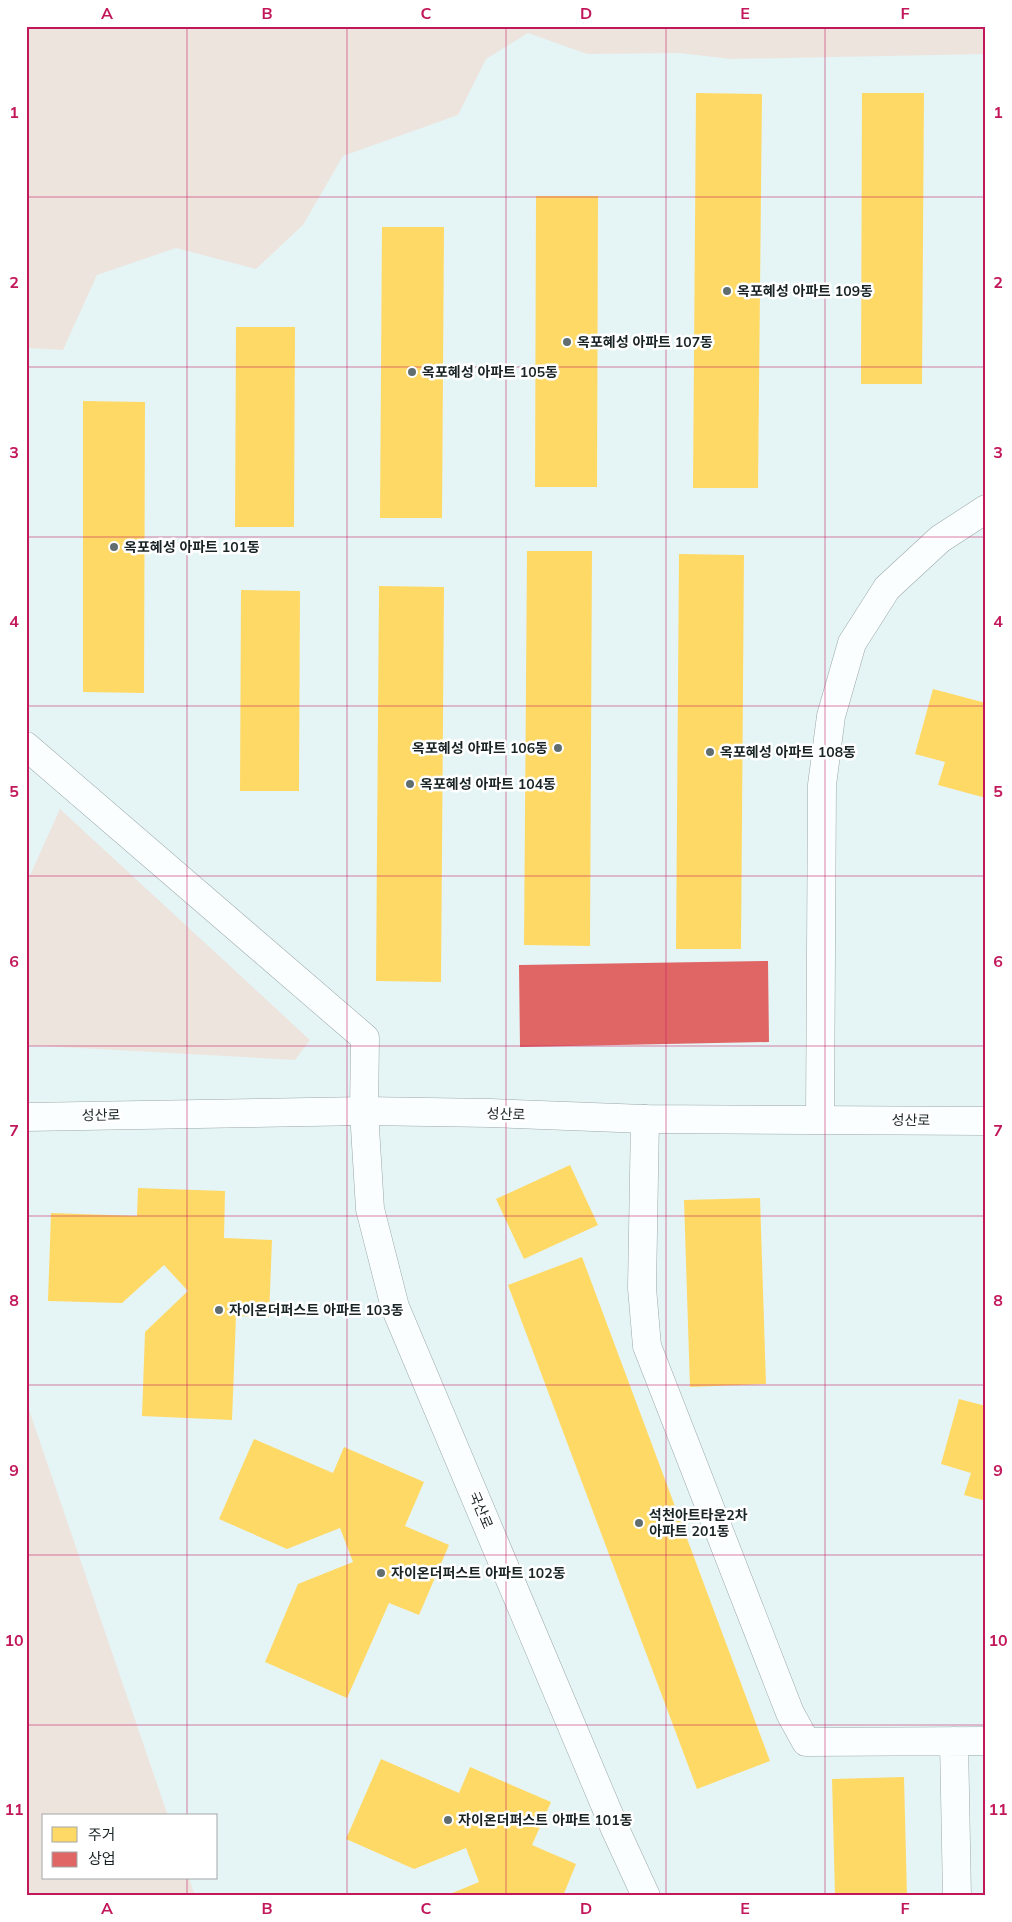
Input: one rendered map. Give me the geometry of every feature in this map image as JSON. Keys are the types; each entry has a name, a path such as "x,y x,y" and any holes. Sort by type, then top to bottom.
{"street":[{"path":"820,1119 822,784 831,716 852,643 887,588 940,539 986,509"},
{"name":"국산로","path":"26,746 364,1038 364,1112 370,1209 395,1307 616,1831 646,1896"},
{"name":"성산로","path":"26,1116 364,1112 490,1113 645,1119 820,1119 986,1122"},
{"path":"645,1119 642,1288 646,1346 790,1713 806,1742 986,1740"},
{"path":"954,1741 957,1896"}],"shaded area":[{"path":"26,26 986,26 986,54 731,59 679,53 587,54 528,33 486,59 458,115 343,156 303,225 256,269 176,248 97,275 63,350 26,348"},
{"path":"60,809 310,1040 295,1060 26,1045 26,884"},
{"path":"26,1401 167,1814 42,1814 42,1880 190,1880 195,1896 26,1896"}],"building: 주거":[{"name":"옥포혜성 아파트 109동","path":"696,93 762,94 758,488 693,488"},
{"path":"862,93 924,93 922,384 861,384"},
{"name":"옥포혜성 아파트 107동","path":"536,196 598,196 597,487 535,487"},
{"name":"옥포혜성 아파트 105동","path":"382,227 444,227 442,518 380,518"},
{"path":"236,327 295,327 294,527 235,527"},
{"name":"옥포혜성 아파트 101동","path":"83,401 145,402 144,693 83,692"},
{"name":"옥포혜성 아파트 106동","path":"527,551 592,551 590,946 524,945"},
{"name":"옥포혜성 아파트 108동","path":"679,554 744,555 741,949 676,949"},
{"name":"옥포혜성 아파트 104동","path":"379,586 444,587 441,982 376,981"},
{"path":"241,590 300,591 299,791 240,791"},
{"path":"933,689 986,703 986,798 938,785 945,762 915,754"},
{"path":"570,1165 598,1225 524,1259 496,1199"},
{"name":"자이온더퍼스트 아파트 103동","path":"138,1188 225,1191 224,1238 272,1240 269,1317 236,1316 232,1420 142,1416 145,1332 188,1291 164,1265 122,1303 48,1301 51,1213 137,1216"},
{"path":"760,1198 766,1384 690,1387 684,1200"},
{"name":"석천아트타운2차 아파트 201동","path":"582,1257 770,1761 697,1789 508,1285"},
{"path":"959,1399 986,1406 986,1501 964,1495 971,1473 941,1464"},
{"name":"자이온더퍼스트 아파트 102동","path":"254,1439 333,1473 344,1447 424,1482 405,1526 449,1545 419,1615 389,1603 347,1698 265,1662 298,1584 353,1562 340,1528 287,1549 219,1519"},
{"name":"자이온더퍼스트 아파트 101동","path":"381,1759 459,1793 470,1767 551,1802 532,1845 576,1864 563,1896 445,1896 479,1882 466,1848 414,1869 346,1839"},
{"path":"904,1777 907,1896 835,1896 832,1779"}],"building: 상업":[{"path":"768,961 769,1042 520,1047 519,965"}],"place":[{"name":"옥포혜성 아파트 109동","path":"727,291"},
{"name":"옥포혜성 아파트 107동","path":"567,342"},
{"name":"옥포혜성 아파트 105동","path":"412,372"},
{"name":"옥포혜성 아파트 101동","path":"114,547"},
{"name":"옥포혜성 아파트 106동","path":"558,748"},
{"name":"옥포혜성 아파트 108동","path":"710,752"},
{"name":"옥포혜성 아파트 104동","path":"410,784"},
{"name":"자이온더퍼스트 아파트 103동","path":"219,1310"},
{"name":"석천아트타운2차 아파트 201동","path":"639,1523"},
{"name":"자이온더퍼스트 아파트 102동","path":"381,1573"},
{"name":"자이온더퍼스트 아파트 101동","path":"448,1820"}]}
